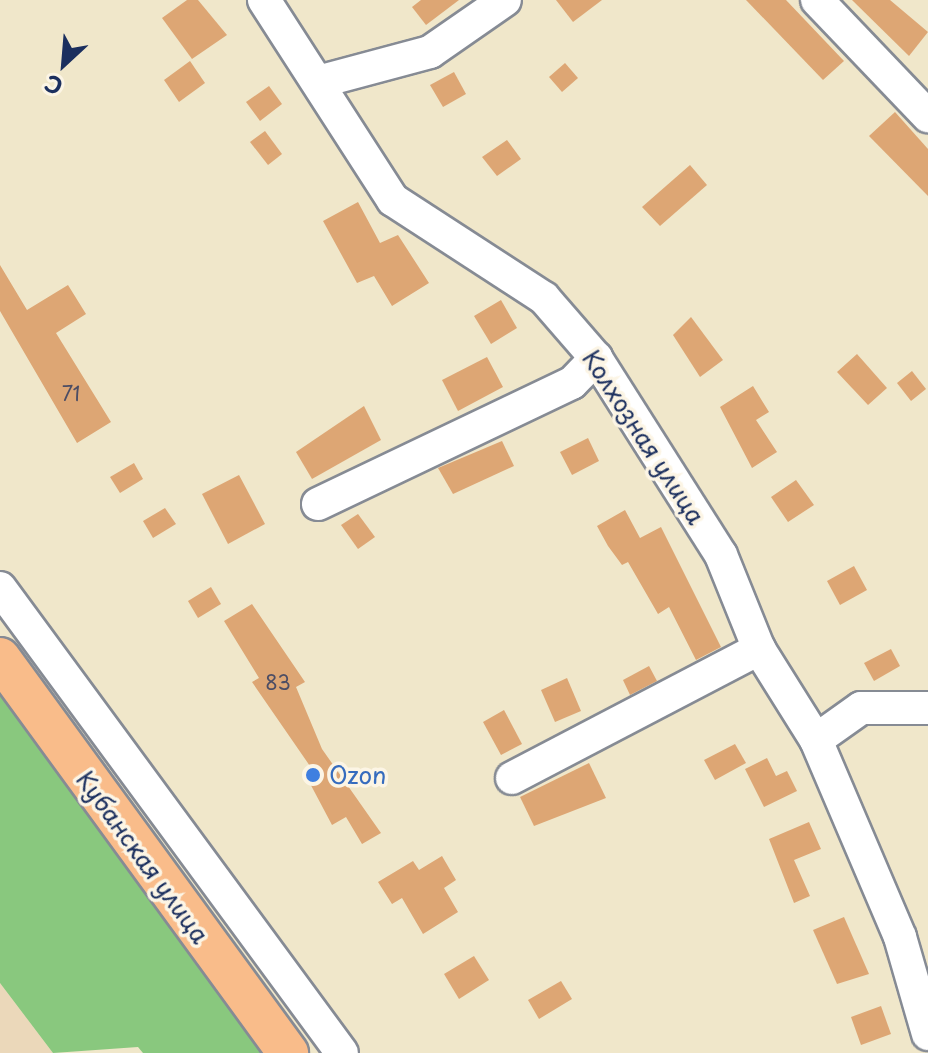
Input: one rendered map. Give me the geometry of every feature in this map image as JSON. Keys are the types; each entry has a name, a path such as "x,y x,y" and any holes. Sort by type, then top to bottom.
{"main road":[{"name":"Кубанская улица","path":"0,658 288,1053"}],"street":[{"name":"Колхозная улица","path":"264,0 393,200 544,298 596,358 721,555 759,649 816,740 900,937 928,1034"},
{"path":"318,82 430,52 505,0"},
{"path":"817,0 928,116"},
{"path":"318,504 572,383 596,358"},
{"path":"0,588 342,1053"},
{"path":"512,778 759,649"},
{"path":"816,740 861,708 928,708"}],"shaded area":[{"path":"0,983 53,1053 0,1053"}],"green space":[{"path":"0,689 270,1053 143,1053 138,1047 53,1053 0,983"}],"building":[{"path":"187,0 198,0 227,35 192,59 162,18"},
{"path":"421,0 459,0 426,25 412,7"},
{"path":"556,0 602,0 573,22"},
{"path":"746,0 786,0 844,61 823,80"},
{"path":"852,0 890,0 928,32 909,56"},
{"path":"190,61 205,83 179,102 164,80"},
{"path":"565,63 578,78 562,92 549,77"},
{"path":"454,72 466,94 443,107 430,85"},
{"path":"269,86 282,104 260,121 246,102"},
{"path":"895,112 928,149 928,196 869,136"},
{"path":"265,131 282,154 268,165 250,142"},
{"path":"507,140 521,159 497,176 482,157"},
{"path":"690,165 707,185 660,226 642,207"},
{"path":"358,202 380,243 398,235 429,283 392,306 374,276 357,283 323,221"},
{"path":"0,265 27,310 68,285 86,314 56,333 111,422 77,443 0,311"},
{"path":"501,300 517,328 491,344 474,316"},
{"path":"691,317 723,360 700,377 673,335"},
{"path":"857,354 887,388 868,405 837,372"},
{"path":"487,357 503,387 458,411 442,380"},
{"path":"912,371 926,389 911,401 897,383"},
{"path":"753,386 769,412 756,420 777,452 752,468 720,407"},
{"path":"364,406 381,440 312,479 296,452"},
{"path":"588,438 599,461 572,475 560,452"},
{"path":"502,441 514,466 453,494 438,468"},
{"path":"134,463 143,479 120,493 110,477"},
{"path":"239,475 265,524 228,544 202,494"},
{"path":"796,480 814,505 788,522 771,497"},
{"path":"165,508 176,524 153,538 143,521"},
{"path":"625,510 640,538 661,527 721,647 696,660 669,607 658,614 628,562 622,565 608,546 597,526"},
{"path":"358,514 375,537 358,549 341,525"},
{"path":"854,566 867,590 840,605 827,581"},
{"path":"211,587 221,604 198,618 188,601"},
{"path":"252,604 305,682 296,687 322,749 381,833 362,844 346,817 332,825 305,774 312,769 252,682 259,678 224,621"},
{"path":"891,649 900,666 874,681 864,663"},
{"path":"649,666 657,681 630,695 623,680"},
{"path":"567,678 581,711 555,722 541,690"},
{"path":"504,710 522,744 501,755 483,722"},
{"path":"735,744 746,763 715,780 704,760"},
{"path":"767,758 776,776 787,771 797,791 764,807 745,769"},
{"path":"589,763 606,798 534,826 520,797"},
{"path":"809,822 821,849 794,860 810,896 794,903 769,839"},
{"path":"442,856 456,880 444,888 458,912 423,934 402,898 392,904 378,882 413,861 419,870"},
{"path":"844,917 869,974 837,984 813,930"},
{"path":"474,956 489,980 459,999 444,974"},
{"path":"561,981 572,999 539,1019 528,1000"},
{"path":"881,1006 891,1034 861,1045 851,1017"}],"place":[{"name":"Ozon","path":"313,775"}]}
